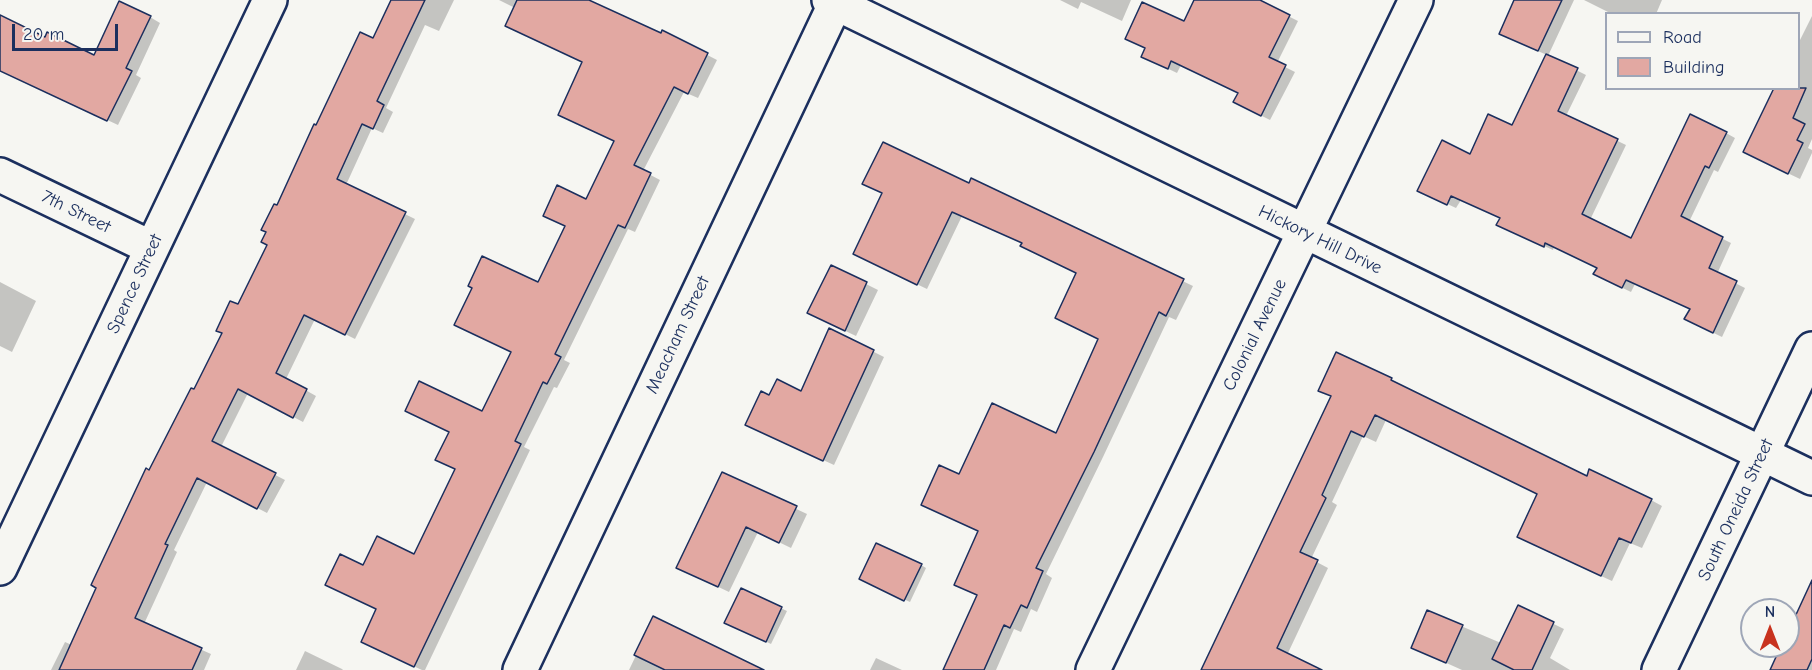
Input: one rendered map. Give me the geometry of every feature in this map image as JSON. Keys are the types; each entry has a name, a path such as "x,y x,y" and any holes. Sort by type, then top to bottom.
{"street":[{"name":"Spence Street","path":"0,568 270,0"},
{"name":"Colonial Avenue","path":"1094,670 1416,0"},
{"name":"Hickory Hill Drive","path":"833,1 1812,478"},
{"name":"Meacham Street","path":"520,670 833,1"},
{"name":"7th Street","path":"0,175 152,248"},
{"name":"South Oneida Street","path":"1659,670 1812,349"}],"building":[{"path":"391,0 425,0 377,101 384,105 373,129 362,124 337,179 406,212 345,335 304,315 276,373 307,389 293,418 238,389 212,441 276,473 257,509 197,478 165,544 168,545 135,618 202,648 192,670 59,670 96,588 91,585 146,468 149,470 191,388 194,389 222,333 216,331 230,301 238,304 267,245 261,242 266,232 261,230 274,204 277,205 360,32 373,38"},
{"path":"517,0 589,0 661,33 662,30 708,53 688,94 674,87 634,165 651,173 625,228 618,225 555,354 561,357 547,384 543,382 515,441 521,444 414,667 361,642 376,609 325,585 340,554 363,565 377,536 414,554 455,469 435,460 449,432 405,411 419,381 482,411 511,352 454,325 472,288 468,286 482,256 538,282 565,226 543,216 557,185 586,199 614,141 558,115 582,62 505,26"},
{"path":"1194,0 1260,0 1290,15 1269,57 1286,65 1261,116 1233,102 1238,93 1171,61 1168,69 1141,57 1145,48 1125,39 1142,2 1184,21"},
{"path":"1514,0 1562,0 1538,51 1499,34"},
{"path":"119,1 151,16 126,68 132,71 107,121 0,71 0,15 45,37 47,32 94,55"},
{"path":"1546,54 1578,68 1558,111 1618,139 1582,214 1631,238 1690,114 1727,132 1709,168 1705,166 1681,216 1723,237 1709,268 1737,281 1713,333 1684,319 1690,309 1626,280 1622,288 1593,274 1597,268 1545,243 1544,247 1496,225 1500,218 1451,196 1447,205 1417,191 1442,140 1470,154 1488,114 1512,125"},
{"path":"1806,88 1793,118 1805,124 1797,140 1803,143 1788,174 1743,152 1773,90"},
{"path":"883,142 969,183 971,178 1184,279 1166,316 1159,312 1094,452 1036,568 1043,571 1027,608 1021,605 1010,628 1004,625 984,670 943,670 977,595 954,585 978,531 921,505 939,465 959,474 992,403 1056,433 1098,339 1055,318 1076,273 1020,246 1022,243 952,212 917,285 853,254 882,193 862,184"},
{"path":"831,265 867,282 845,331 807,313"},
{"path":"829,328 874,350 823,461 745,425 761,391 769,395 777,379 801,391"},
{"path":"1336,352 1587,476 1589,469 1652,499 1631,543 1619,538 1601,576 1517,537 1537,494 1375,415 1364,437 1351,431 1322,495 1326,498 1300,552 1318,560 1277,648 1322,670 1201,670 1331,396 1318,391"},
{"path":"722,472 797,506 779,543 746,527 718,587 676,568"},
{"path":"876,543 922,564 904,601 859,579"},
{"path":"1812,580 1812,659 1807,670 1770,670 1776,658 1800,658 1800,606"},
{"path":"741,588 782,607 766,642 724,623"},
{"path":"1518,605 1554,622 1532,670 1514,670 1492,659"},
{"path":"1427,610 1463,625 1446,663 1411,648"},
{"path":"653,616 764,670 665,670 634,655"}]}
